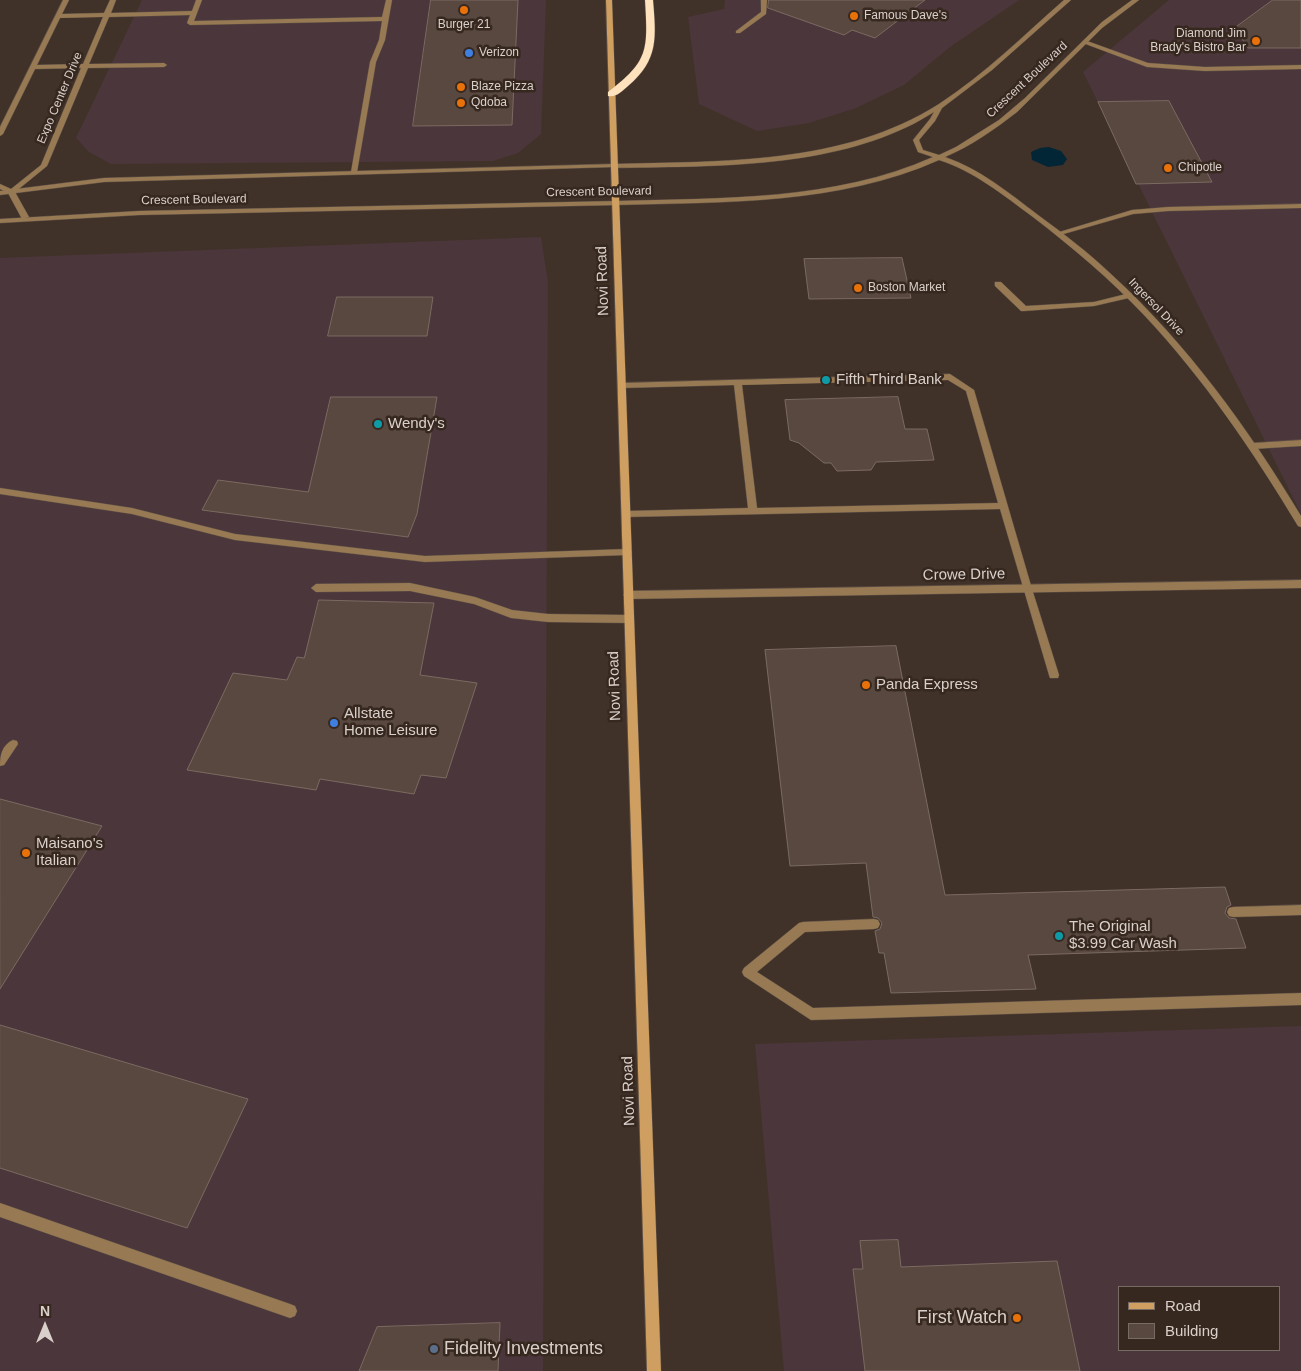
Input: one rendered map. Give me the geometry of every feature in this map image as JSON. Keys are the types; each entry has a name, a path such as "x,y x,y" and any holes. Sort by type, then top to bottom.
{"highway":[{"path":"611,94 636,76 651,53 649,0"}],"main road":[{"name":"Novi Road","path":"608,0 654,1371"}],"street":[{"path":"0,134 66,0"},
{"name":"Expo Center Drive","path":"11,192 44,166 113,0"},
{"path":"199,0 190,22 385,19"},
{"path":"354,172 373,62 382,40 389,0"},
{"path":"738,32 764,13 764,0"},
{"name":"Crescent Boulevard","path":"0,194 104,180 742,162 797,156 832,149 883,134 939,108 1006,55 1068,0"},
{"name":"Crescent Boulevard","path":"0,220 25,217 616,203 799,196 876,180 942,158 975,140 1003,120 1100,27 1136,0"},
{"path":"58,16 194,13"},
{"path":"1085,42 1147,65 1205,69 1301,67"},
{"path":"34,67 164,65"},
{"name":"Ingersol Drive","path":"939,108 933,120 916,140 920,151 972,171 1060,233 1130,295 1190,361 1222,401 1253,446 1301,524"},
{"path":"0,186 11,192 25,217"},
{"path":"1060,233 1132,212 1168,209 1301,206"},
{"path":"998,284 1024,309 1094,304 1130,295"},
{"path":"622,385 950,377 970,390 1054,676"},
{"path":"738,382 753,512"},
{"path":"1253,446 1301,443"},
{"path":"0,491 132,511 235,537 425,559 627,552"},
{"path":"626,514 1003,506"},
{"name":"Crowe Drive","path":"628,595 1301,584"},
{"path":"316,588 410,587 474,601 511,614 548,618 629,619"},
{"path":"0,762 13,744"},
{"path":"1233,912 1301,910"},
{"path":"874,924 803,927 748,972 811,1014 1301,999"},
{"path":"0,1210 290,1311"}],"shaded area":[{"path":"142,0 546,0 541,134 518,153 493,161 111,164 89,152 76,138"},
{"path":"725,0 1019,0 950,47 904,85 856,108 809,123 757,131 699,104 688,17 724,9"},
{"path":"1169,0 1301,0 1301,514 1083,72"},
{"path":"541,237 548,283 543,1371 0,1371 0,258"},
{"path":"1301,1026 1301,1371 784,1371 755,1044"}],"water":[{"path":"1049,147 1061,151 1067,159 1063,165 1048,167 1032,160 1031,152"}],"building":[{"path":"431,0 518,0 512,125 413,126"},
{"name":"Famous Dave's","path":"769,0 925,0 875,38 852,30 844,35 768,8"},
{"path":"1273,0 1301,0 1301,48 1248,48 1235,28"},
{"path":"1169,101 1212,182 1136,184 1098,102"},
{"name":"Boston Market","path":"902,258 911,298 809,299 804,259"},
{"path":"337,297 433,297 427,336 328,336"},
{"path":"331,397 437,397 417,514 408,537 202,510 218,480 308,492"},
{"name":"Fifth Third Bank","path":"898,397 905,429 927,429 934,460 876,462 871,470 837,471 831,463 824,463 799,443 790,440 785,400"},
{"name":"Allstate Home Leisure","path":"319,600 434,603 420,675 477,683 446,778 421,775 414,794 320,779 316,790 187,770 233,673 287,680 297,657 304,658"},
{"path":"896,646 945,895 1225,887 1231,905 1227,907 1225,913 1229,918 1236,919 1246,948 1028,955 1036,989 891,993 884,953 879,953 875,931 880,929 882,923 878,918 873,917 866,863 790,866 765,650"},
{"path":"0,799 102,826 0,989"},
{"path":"0,1025 248,1099 187,1228 0,1168"},
{"path":"898,1240 901,1267 1057,1261 1080,1371 865,1371 853,1269 863,1269 860,1241"},
{"name":"Fidelity Investments","path":"500,1323 498,1371 359,1371 377,1327"}],"place":[{"name":"Burger 21","path":"464,10"},
{"name":"Famous Dave's","path":"854,16"},
{"name":"Diamond Jim Brady's Bistro Bar","path":"1256,41"},
{"name":"Verizon","path":"469,53"},
{"name":"Blaze Pizza","path":"461,87"},
{"name":"Qdoba","path":"461,103"},
{"name":"Chipotle","path":"1168,168"},
{"name":"Boston Market","path":"858,288"},
{"name":"Fifth Third Bank","path":"826,380"},
{"name":"Wendy's","path":"378,424"},
{"name":"Panda Express","path":"866,685"},
{"name":"Allstate Home Leisure","path":"334,723"},
{"name":"Maisano's Italian","path":"26,853"},
{"name":"The Original $3.99 Car Wash","path":"1059,936"},
{"name":"First Watch","path":"1017,1318"},
{"name":"Fidelity Investments","path":"434,1349"}]}
